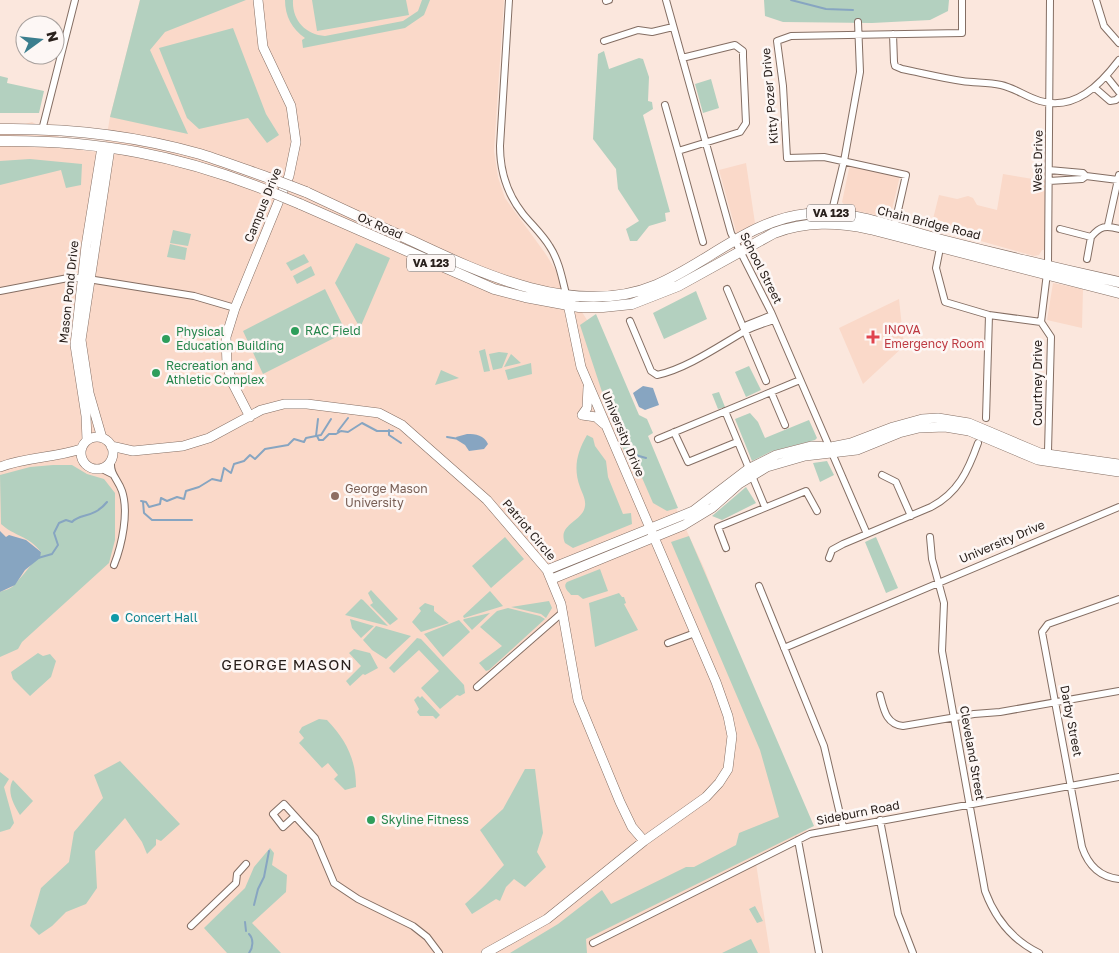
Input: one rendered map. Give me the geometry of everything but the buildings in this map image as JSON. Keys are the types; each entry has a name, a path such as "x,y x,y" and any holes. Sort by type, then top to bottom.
{"main road":[{"name":"Ox Road","path":"0,129 42,130 99,135 150,143 199,154 306,192 492,277 545,291 606,296 643,290 737,246"},
{"path":"17,141 32,138 42,130 54,141"},
{"name":"Ox Road","path":"0,141 54,141 106,147 183,161 221,172 300,204 494,289 569,306 614,306 655,296 737,246"},
{"name":"Chain Bridge Road","path":"737,246 762,226 786,218 807,214 831,218 870,229 893,231 1047,270 1119,293"},
{"name":"Chain Bridge Road","path":"893,231 940,248 1047,270 1119,282"}],"street":[{"path":"42,130 75,0"},
{"name":"Campus Drive","path":"250,417 240,399 228,365 226,337 235,308 289,176 296,142 291,106 263,47 258,0"},
{"name":"University Drive","path":"509,0 500,146 501,166 506,185 515,203 545,239 555,255 569,306 577,355 716,682 729,723 731,754 728,769 719,783 706,797 644,841"},
{"name":"School Street","path":"666,0 737,246 773,318 868,534"},
{"name":"Kitty Pozer Drive","path":"844,161 824,157 787,158 783,86 777,41 791,36 962,33 962,0"},
{"name":"West Drive","path":"1040,322 1047,270 1050,0"},
{"path":"1096,0 1104,26 1119,43"},
{"path":"831,218 844,161 860,72 858,22"},
{"path":"604,41 638,30 652,32 674,26"},
{"path":"893,34 895,66 964,81 1001,85 1050,103 1073,100 1095,88 1107,77 1119,60"},
{"path":"678,151 740,132 746,124 743,51 739,47 730,45 682,58"},
{"path":"1107,77 1119,92"},
{"path":"1095,88 1110,101 1116,100 1119,97"},
{"path":"665,105 704,242"},
{"name":"Mason Pond Drive","path":"87,440 86,416 75,345 106,147"},
{"path":"844,161 906,176 893,231"},
{"path":"1049,170 1083,172 1086,176"},
{"path":"1049,181 1082,179 1086,176 1119,178 1108,225"},
{"path":"1087,259 1091,237 1098,229 1108,225 1119,229"},
{"path":"1060,229 1091,237"},
{"name":"Courtney Drive","path":"940,248 936,268 945,302 989,315 1040,322 1050,337 1048,451"},
{"path":"0,292 58,279 86,278 194,296 235,308"},
{"name":"Mason Pond Drive","path":"86,278 81,340 82,357 93,411 102,438"},
{"path":"727,289 766,380"},
{"path":"986,418 989,315"},
{"path":"630,321 651,371 657,375 732,341 745,331 747,325 773,318"},
{"path":"658,439 800,380"},
{"path":"588,383 587,408 582,415 596,417 606,426"},
{"path":"771,392 785,425"},
{"name":"Patriot Circle","path":"102,438 111,446 133,451 183,446 202,440 266,408 294,403 379,412 393,419 421,441 486,500 547,570 563,612 578,700 620,802 632,827 644,841"},
{"path":"725,411 736,442 765,507"},
{"path":"547,570 700,516 750,472 790,459 832,450 909,421 938,418 980,426 1023,447 1040,452 1119,464"},
{"path":"832,450 857,450 910,430 945,427 982,435 1010,450 1038,460 1119,472"},
{"path":"674,432 688,462 736,442"},
{"path":"0,466 21,461 61,456 81,449 87,440 91,438 102,438"},
{"path":"829,558 832,550 939,503 954,491 966,473 978,443"},
{"path":"111,446 114,477 122,492 124,532 114,564"},
{"path":"81,449 82,460"},
{"path":"102,469 112,460 133,451"},
{"path":"61,456 82,460 90,468 102,469 114,477"},
{"path":"882,475 896,482 911,516"},
{"path":"726,548 718,527 765,507 806,491 817,511"},
{"name":"University Drive","path":"784,648 1119,507"},
{"path":"552,579 652,534"},
{"name":"Cleveland Street","path":"930,538 932,559 945,609 942,651 989,901 999,919 1013,936 1039,953"},
{"path":"759,586 824,746 843,826"},
{"name":"Darby Street","path":"1119,598 1048,624 1043,629 1084,854 1090,864 1100,872 1119,879"},
{"path":"477,687 563,612"},
{"path":"668,643 695,633"},
{"path":"880,695 887,717 898,725 1000,712 1119,691"},
{"name":"Sideburn Road","path":"594,943 810,834 843,826 1119,777"},
{"path":"295,816 315,838 334,883 358,899 414,926 435,946 439,953"},
{"path":"880,820 898,914 914,953"},
{"path":"798,840 819,953"},
{"path":"486,953 496,951 547,919 644,841"},
{"path":"191,926 236,883 237,874 246,864"}],"shaded area":[{"name":"George Mason University","path":"140,0 504,0 494,151 498,177 505,198 545,253 592,328 704,568 807,832 755,857 770,953 0,953 0,131 32,122 85,151 104,152 110,117"},
{"path":"746,163 755,223 737,235 719,170"},
{"path":"850,164 900,176 890,218 848,209 842,202"},
{"path":"1003,174 1045,181 1045,250 1042,250 1039,255 1034,256 931,227 939,195 957,199 968,196 973,198 977,205 997,210"},
{"path":"1053,283 1083,289 1082,328 1047,320"},
{"name":"INOVA Emergency Room","path":"899,299 904,346 863,384 839,328"}],"green space":[{"path":"140,0 246,0 165,32 150,50 188,134 110,117"},
{"path":"285,0 293,0 295,14 301,25 311,32 325,36 403,21 418,11 422,0 430,0 424,15 405,28 303,48 302,40 305,38 296,31 290,22"},
{"path":"312,0 406,0 409,15 317,31"},
{"path":"764,0 949,0 948,11 930,20 872,23 783,22 765,16"},
{"path":"233,28 266,114 279,135 267,143 248,118 199,129 187,118 159,48"},
{"path":"604,51 609,69 639,58 643,59 649,77 648,101 652,102 653,109 643,115 670,212 665,213 666,221 649,226 637,241 630,241 626,229 639,221 618,189 616,169 593,139 598,54"},
{"path":"0,76 8,78 7,83 44,91 39,113 0,113"},
{"path":"711,79 719,108 703,113 695,84"},
{"path":"30,159 82,164 81,185 66,188 61,170 0,185 0,161"},
{"path":"173,230 191,234 188,246 170,243"},
{"path":"356,243 390,258 360,328 335,283"},
{"path":"170,244 187,248 185,260 167,257"},
{"path":"304,254 309,262 291,271 286,263"},
{"path":"311,266 315,275 297,284 293,276"},
{"name":"RAC Field","path":"325,289 346,332 263,374 243,331"},
{"path":"696,291 707,319 664,339 653,313"},
{"path":"596,314 639,415 647,419 653,433 648,436 678,508 667,511 653,503 636,464 633,465 627,459 606,404 580,325"},
{"path":"485,349 490,371 484,372 479,351"},
{"path":"508,353 502,368 493,370 489,354"},
{"path":"511,354 521,363 504,367"},
{"path":"531,363 532,374 508,380 505,370"},
{"path":"749,366 761,390 746,397 735,372"},
{"path":"441,370 459,378 435,385"},
{"path":"719,392 725,407 718,409 712,394"},
{"path":"750,413 758,422 765,438 809,420 817,438 772,451 752,461 735,419"},
{"path":"587,435 593,438 595,446 606,461 608,477 623,514 631,513 632,524 573,548 565,543 563,537 564,531 580,516 585,506 578,480 577,460"},
{"path":"827,461 834,475 820,482 813,463"},
{"path":"72,465 87,474 104,479 115,493 115,540 109,563 22,642 18,649 0,657 0,592 12,587 41,552 32,543 1,524 0,475 30,467"},
{"path":"746,487 756,503 722,520 712,516"},
{"path":"689,536 814,826 586,939 587,953 510,953 558,924 602,890 611,904 686,867 694,867 736,845 739,833 779,817 760,750 671,542"},
{"path":"505,537 524,559 491,588 472,566"},
{"path":"876,537 898,588 886,593 865,542"},
{"path":"600,569 608,591 583,599 578,595 571,595 566,589 567,582"},
{"path":"371,590 398,619 390,625 370,605 373,603 368,593"},
{"path":"490,591 503,606 464,618 463,616"},
{"path":"619,593 624,597 626,603 624,604 638,630 595,647 589,603"},
{"path":"361,599 363,600 388,626 345,615"},
{"path":"549,601 552,608 546,618 541,614 511,607"},
{"path":"425,603 434,606 434,611 449,623 421,632 412,622 421,611 419,608"},
{"path":"508,608 545,619 486,671 479,663 502,646 480,627 497,611"},
{"path":"490,613 472,630 463,620 464,619"},
{"path":"350,619 374,626 361,638 352,628"},
{"path":"459,620 470,632 443,657 424,634"},
{"path":"376,626 411,636 386,659 372,650 363,640"},
{"path":"417,638 421,639 464,685 465,693 460,696 457,695 440,709 421,688 439,671 419,650 394,673 389,668"},
{"path":"354,649 370,653 378,668 365,675 363,674 350,686 346,681 361,666 349,653"},
{"path":"38,653 43,656 50,654 56,661 51,677 30,696 13,679 11,672"},
{"path":"418,696 420,698 422,696 440,715 436,719 433,716 420,716 417,712 419,709 414,700"},
{"path":"319,719 327,720 345,743 352,759 356,787 345,790 334,779 338,775 328,763 322,768 299,743 304,738 299,732 302,727"},
{"path":"120,761 180,824 161,841 156,839 156,845 147,854 142,842 125,818 95,851 97,888 86,904 66,912 52,926 39,935 30,926 41,888 69,862 74,832 103,798 94,775"},
{"path":"525,769 535,769 543,833 537,852 546,867 525,887 514,879 506,887 500,901 496,899 472,914 465,904 504,865 480,830 503,809"},
{"path":"0,772 9,779 4,787 14,823 10,829 0,832"},
{"path":"13,780 33,801 20,815 13,802 10,789"},
{"path":"270,848 274,853 272,865 287,875 286,892 252,923 281,953 227,953 204,928 245,888 254,867"},
{"path":"755,906 763,921 757,923 749,909"},
{"path":"751,939 758,953 722,953"}],"water":[{"path":"643,386 653,388 659,405 645,410 639,407 633,393"},
{"path":"467,434 479,436 488,444 484,449 469,451 456,437"},
{"path":"0,531 6,537 9,535 26,540 41,552 40,558 25,570 15,585 0,592"}],"waterway":[{"path":"791,0 826,9 853,10"},
{"path":"338,431 348,418"},
{"path":"316,436 318,419"},
{"path":"141,501 146,502 149,507 160,504 161,498 167,501 177,497 184,499 186,491 199,487 212,479 221,481 224,468 231,473 234,464 244,461 250,455 255,459 265,449 288,445 294,439 304,442 306,438 321,435 331,419"},
{"path":"317,436 319,440 323,440 329,434 336,434 341,431 348,432 362,423 377,431 393,431"},
{"path":"389,430 389,435 401,443"},
{"path":"447,437 459,439"},
{"path":"625,452 646,458"},
{"path":"38,558 52,554 58,545 54,533 59,523 66,520 72,522 79,517 97,511 107,502"},
{"path":"143,502 144,513 152,520 192,520"},
{"path":"254,905 258,889 264,877 269,851"},
{"path":"245,922 246,931"},
{"path":"249,934 252,938 252,944 249,953"}],"place":[{"name":"RAC Field","path":"295,331"},
{"name":"INOVA Emergency Room","path":"873,337"},
{"name":"Physical Education Building","path":"166,339"},
{"name":"Recreation and Athletic Complex","path":"156,373"},
{"name":"George Mason University","path":"335,496"},
{"name":"Concert Hall","path":"115,618"},
{"name":"Skyline Fitness","path":"371,820"}],"district":[{"name":"GEORGE MASON","path":"287,665"}]}
